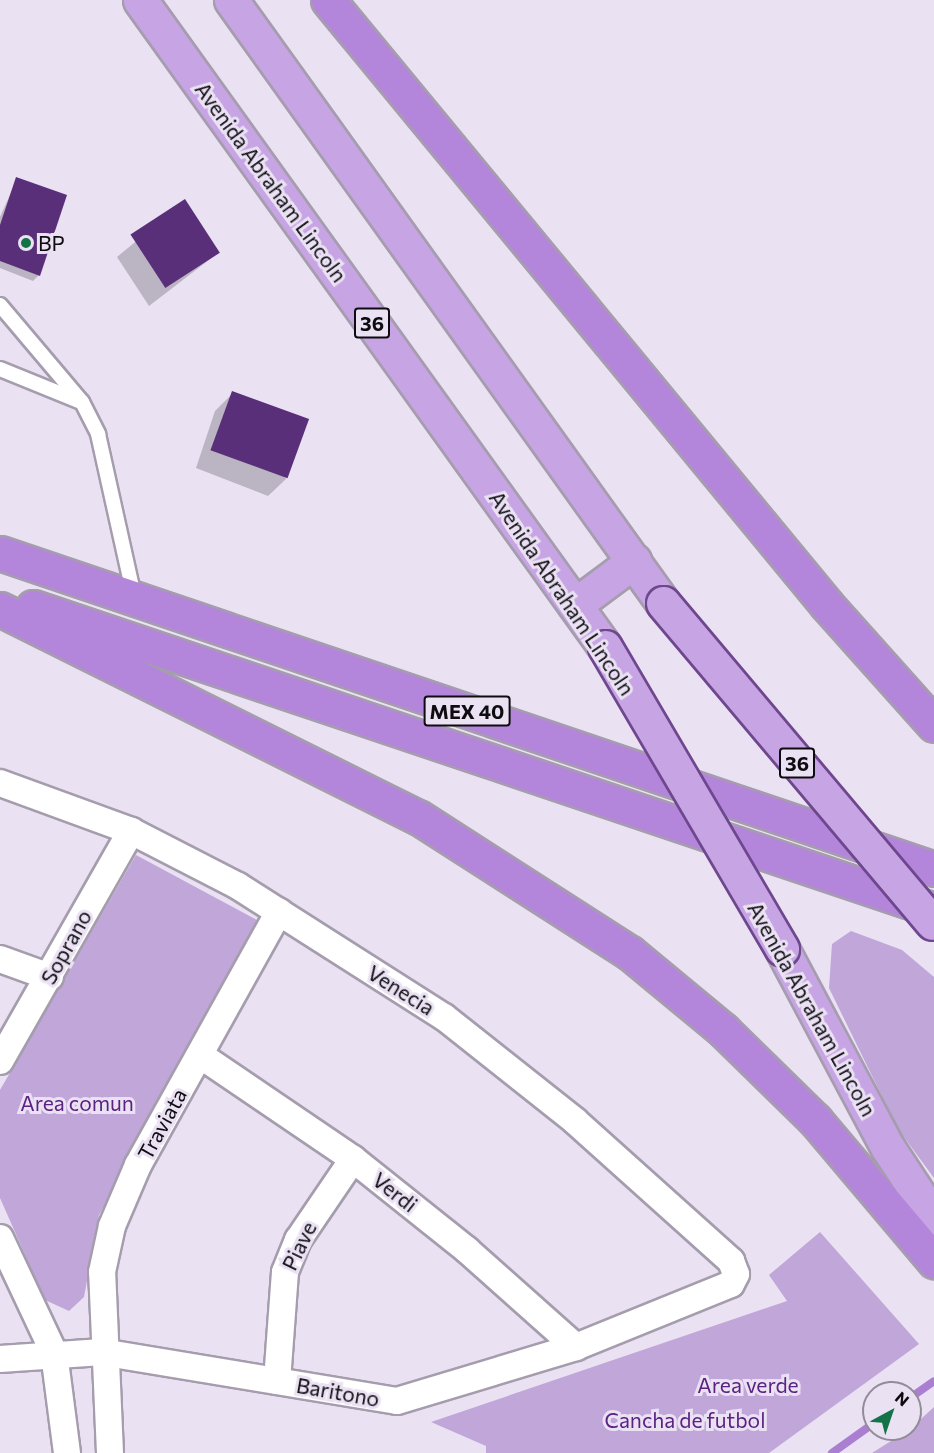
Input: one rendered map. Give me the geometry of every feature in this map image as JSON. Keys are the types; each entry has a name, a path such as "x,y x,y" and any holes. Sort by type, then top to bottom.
{"highway":[{"path":"328,0 826,604 934,725"},
{"name":"MEX 40","path":"0,553 934,869"},
{"name":"MEX 40","path":"0,596 933,919"},
{"path":"0,609 417,817 630,953 723,1030 815,1120 934,1261"}],"main road":[{"name":"Avenida Abraham Lincoln","path":"140,0 605,647 782,949 888,1148 934,1218"},
{"name":"36","path":"231,0 663,603 933,919"},
{"path":"575,605 634,561"}],"street":[{"name":"Venecia","path":"0,783 131,831 279,912 444,1017 510,1066 731,1261 736,1274 731,1284"},
{"name":"Soprano","path":"0,1061 50,977 131,831"},
{"name":"Traviata","path":"110,1453 102,1352 102,1272 112,1226 138,1165 279,912"},
{"path":"0,959 50,977"},
{"name":"Verdi","path":"200,1055 352,1159 467,1250 576,1347"},
{"name":"Piave","path":"276,1381 285,1272 298,1240 352,1159"},
{"path":"0,1238 54,1353 67,1453"},
{"name":"Baritono","path":"0,1359 54,1353 102,1352 398,1401 576,1347 731,1284"}],"lane":[{"path":"0,305 82,402 98,434 135,599"},
{"path":"0,369 82,402"}],"green space":[{"name":"Area comun","path":"136,855 257,920 99,1215 84,1297 69,1311 45,1300 0,1198 0,1090"},
{"path":"851,931 902,950 934,977 934,1178 898,1129 829,988 832,944"},
{"name":"Area verde","path":"820,1232 919,1344 868,1381 862,1381 862,1385 769,1453 486,1453 486,1446 431,1422 787,1301 769,1275"},
{"path":"934,1407 934,1453 872,1453 891,1441 922,1441 922,1418"}],"building":[{"name":"BP","path":"16,177 67,195 40,276 0,261 0,225"},
{"path":"185,199 220,253 165,288 130,234"},
{"path":"232,391 309,419 288,478 210,450"}],"waterway":[{"path":"922,1390 934,1381"},
{"path":"832,1453 862,1432"}],"place":[{"name":"BP","path":"26,243"}],"park label":[{"name":"Cancha de futbol","path":"685,1420"}]}
